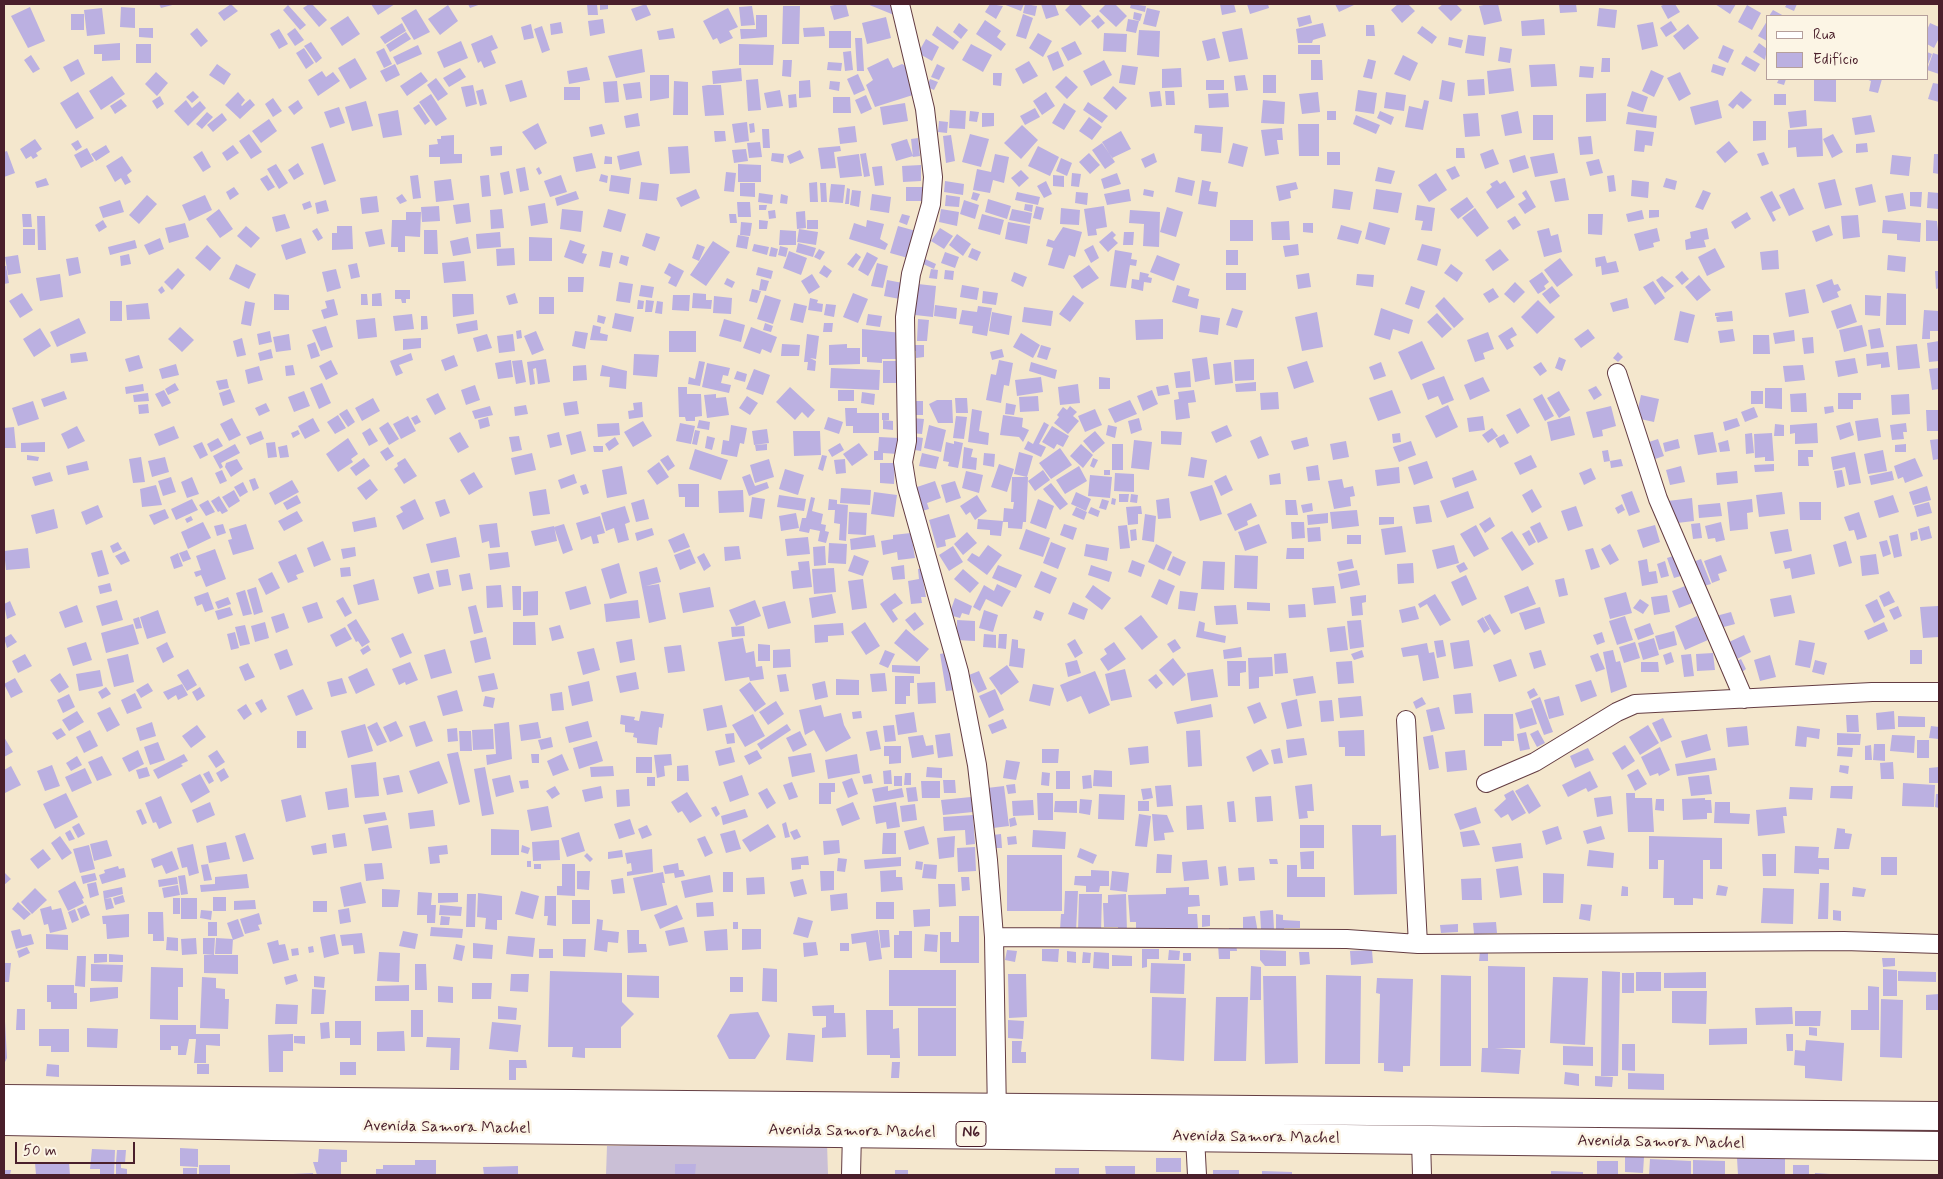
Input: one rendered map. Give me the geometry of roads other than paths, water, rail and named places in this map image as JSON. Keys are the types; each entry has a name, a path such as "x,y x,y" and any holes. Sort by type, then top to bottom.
{"highway":[{"name":"Avenida Samora Machel","path":"4,1099 1939,1116"},
{"name":"Avenida Samora Machel","path":"4,1122 334,1128 852,1132 1939,1146"}],"street":[{"path":"900,4 924,109 933,177 931,204 911,274 905,317 907,432 903,462 907,487 936,586 968,711 988,860 994,937 997,1134"},
{"path":"1617,373 1658,499 1744,698"},
{"path":"1486,782 1536,762 1617,712 1635,704 1872,692 1939,692"},
{"path":"1406,720 1418,944"},
{"path":"994,937 1347,939 1418,944 1834,941 1939,944"},
{"path":"852,1132 852,1175"},
{"path":"1195,1137 1197,1175"},
{"path":"1421,1140 1422,1175"}]}
